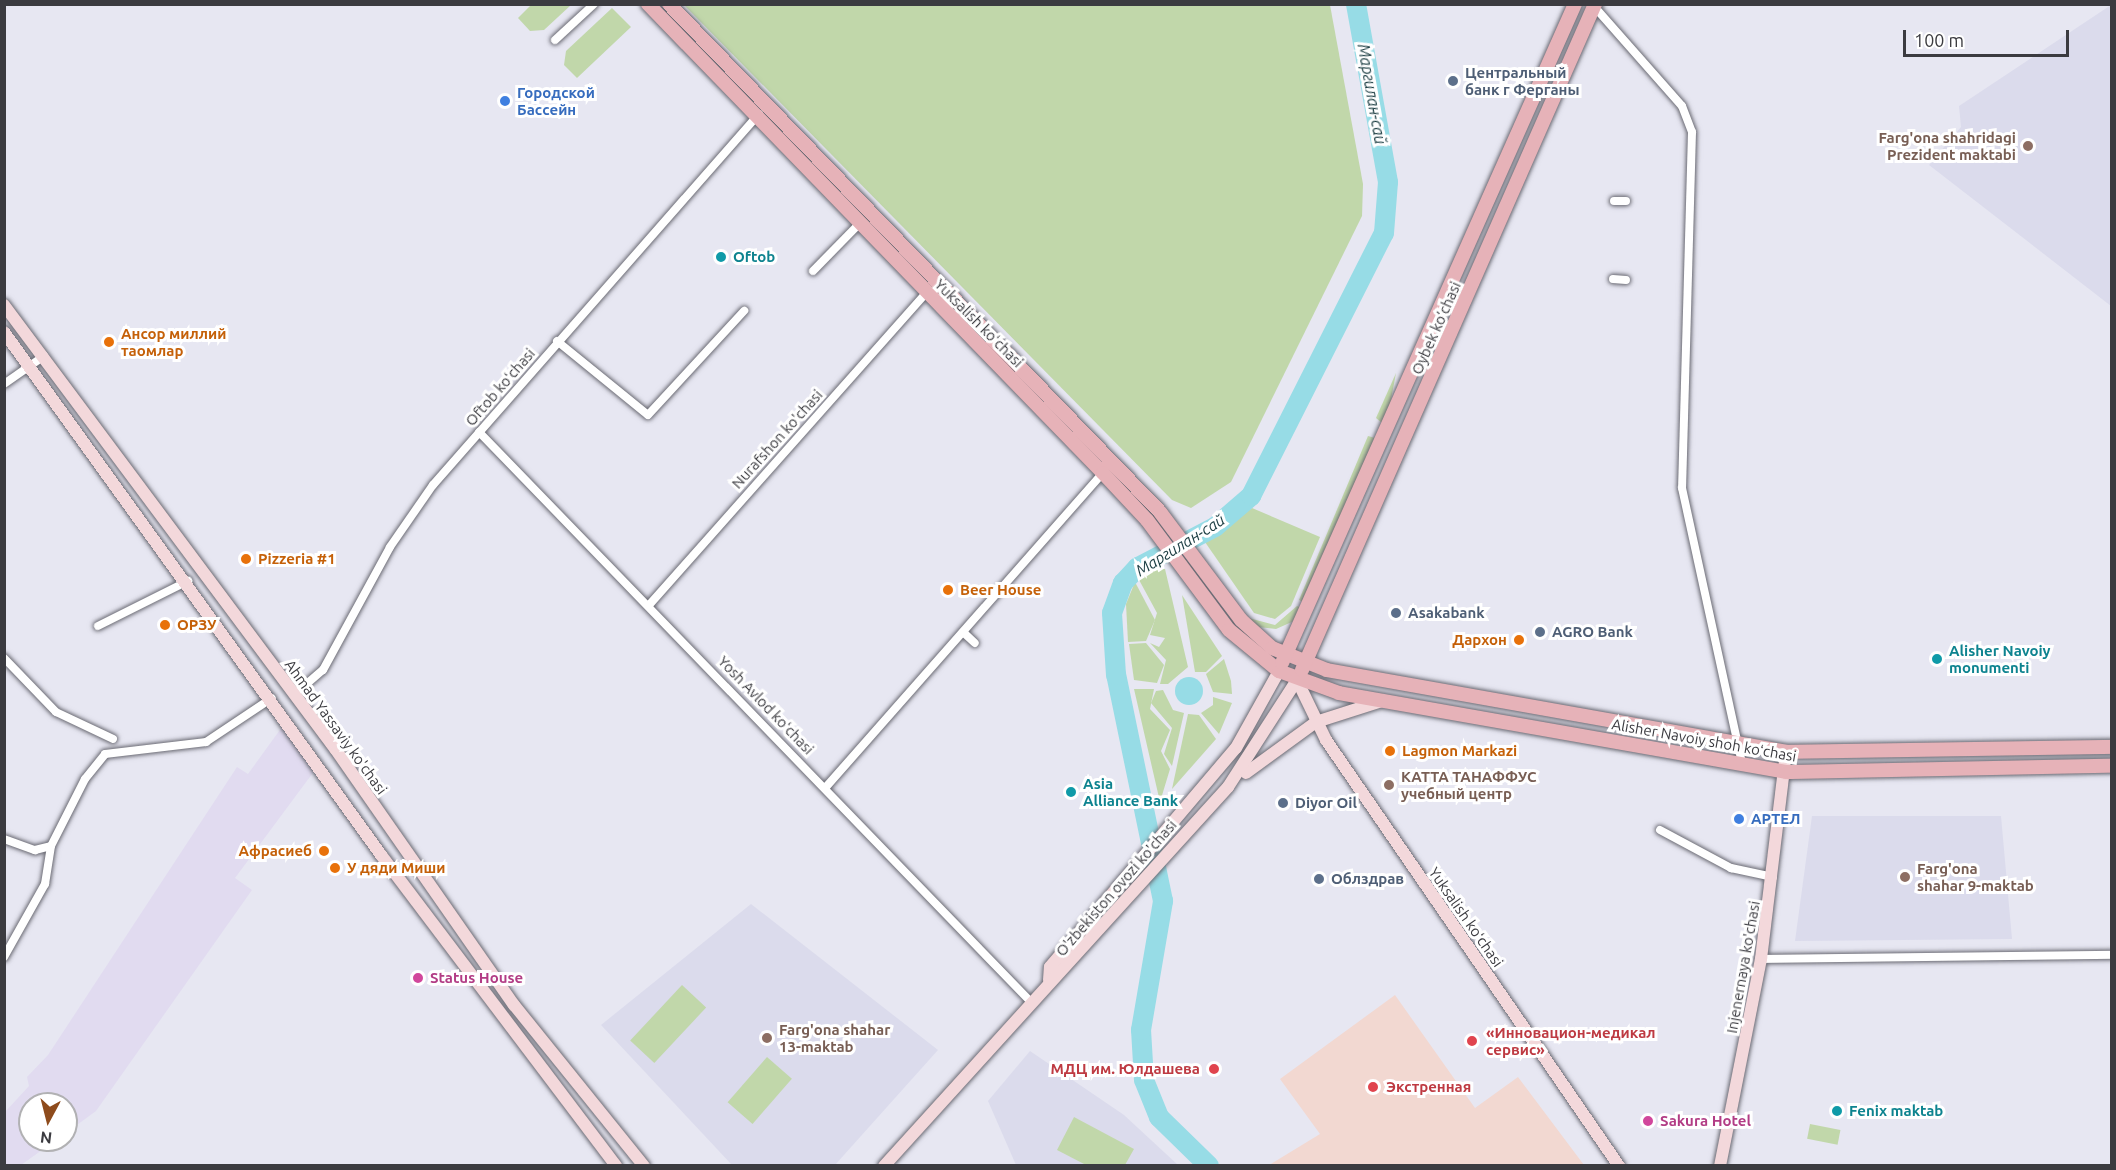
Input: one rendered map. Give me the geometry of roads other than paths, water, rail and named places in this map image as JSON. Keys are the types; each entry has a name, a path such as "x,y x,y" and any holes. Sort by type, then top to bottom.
{"main road":[{"name":"Yuksalish koʻchasi","path":"648,4 755,118 860,223 1147,520 1229,630 1279,671 1297,680 1316,722 1619,1166"},
{"name":"Yuksalish koʻchasi","path":"669,4 1160,512 1241,620 1286,655 1305,663"},
{"name":"Oybek ko‘chasi","path":"1286,655 1575,4"},
{"name":"Oybek ko‘chasi","path":"1305,663 1594,5"},
{"name":"Ahmad Yassaviy ko'chasi","path":"4,305 295,694 514,1005 644,1166"},
{"path":"4,332 188,581 381,855 615,1166"},
{"name":"O'zbekiston ovozi ko'chasi","path":"1049,980 1050,967 1236,748 1286,655"},
{"name":"O'zbekiston ovozi ko'chasi","path":"884,1166 1029,1000 1049,980 1062,976 1163,858 1228,787 1297,680 1305,663"},
{"name":"Alisher Navoiy shoh koʻchasi","path":"1305,663 1786,752 2112,747"},
{"name":"Alisher Navoiy shoh koʻchasi","path":"1297,680 1385,701 1786,772 2112,766"},
{"path":"1228,787 1316,722 1385,701"},
{"name":"Injenernaya ko'chasi","path":"1720,1166 1761,959 1786,772 1786,752"}],"street":[{"path":"555,40 594,4"},
{"path":"1594,5 1682,106 1692,132 1682,488 1742,764"},
{"name":"Oftob koʻchasi","path":"295,694 323,670 390,547 479,432 766,106"},
{"path":"1614,201 1626,201"},
{"path":"813,271 860,223"},
{"path":"1613,279 1626,280"},
{"name":"Nurafshon ko'chasi","path":"650,604 926,293"},
{"path":"557,341 648,415 744,311"},
{"path":"4,384 44,356"},
{"name":"Yosh Avlod koʻchasi","path":"479,432 650,604 1029,1000"},
{"path":"826,787 1103,473"},
{"path":"98,626 188,581"},
{"path":"963,632 975,642"},
{"path":"4,658 56,712 113,739"},
{"path":"4,957 45,884 51,846 85,778 105,754 206,742 272,698"},
{"path":"1660,830 1731,868 1773,877"},
{"path":"4,839 35,850 51,846"},
{"path":"1761,959 2112,955"}],"water":[{"path":"1189,677 1199,681 1203,691 1199,701 1189,705 1179,701 1175,691 1179,681"}],"waterway":[{"name":"Маргилан-сай","path":"1209,1166 1159,1117 1144,1080 1141,1030 1163,901 1116,675 1112,613 1123,583 1138,567 1215,527 1251,496 1384,233 1388,182 1356,4"}],"place":[{"name":"Центральный банк г Ферганы","path":"1453,81"},
{"name":"Городской Бассейн","path":"505,101"},
{"name":"Farg'ona shahridagi Prezident maktabi","path":"2028,146"},
{"name":"Oftob","path":"721,257"},
{"name":"Ансор миллий таомлар","path":"109,342"},
{"name":"Pizzeria #1","path":"246,559"},
{"name":"Beer House","path":"948,590"},
{"name":"Asakabank","path":"1396,613"},
{"name":"ОРЗУ","path":"165,625"},
{"name":"AGRO Bank","path":"1540,632"},
{"name":"Дархон","path":"1519,640"},
{"name":"Alisher Navoiy monumenti","path":"1937,659"},
{"name":"Lagmon Markazi","path":"1390,751"},
{"name":"КАТТА ТАНАФФУС учебный центр","path":"1389,785"},
{"name":"Asia Alliance Bank","path":"1071,792"},
{"name":"Diyor Oil","path":"1283,803"},
{"name":"АРТЕЛ","path":"1739,819"},
{"name":"Афрасиеб","path":"324,851"},
{"name":"У дяди Миши","path":"335,868"},
{"name":"Farg'ona shahar 9-maktab","path":"1905,877"},
{"name":"Облздрав","path":"1319,879"},
{"name":"Status House","path":"418,978"},
{"name":"Farg'ona shahar 13-maktab","path":"767,1038"},
{"name":"«Инновацион-медикал сервис»","path":"1472,1041"},
{"name":"МДЦ им. Юлдашева","path":"1214,1069"},
{"name":"Экстренная","path":"1373,1087"},
{"name":"Fenix maktab","path":"1837,1111"},
{"name":"Sakura Hotel","path":"1648,1121"}]}
